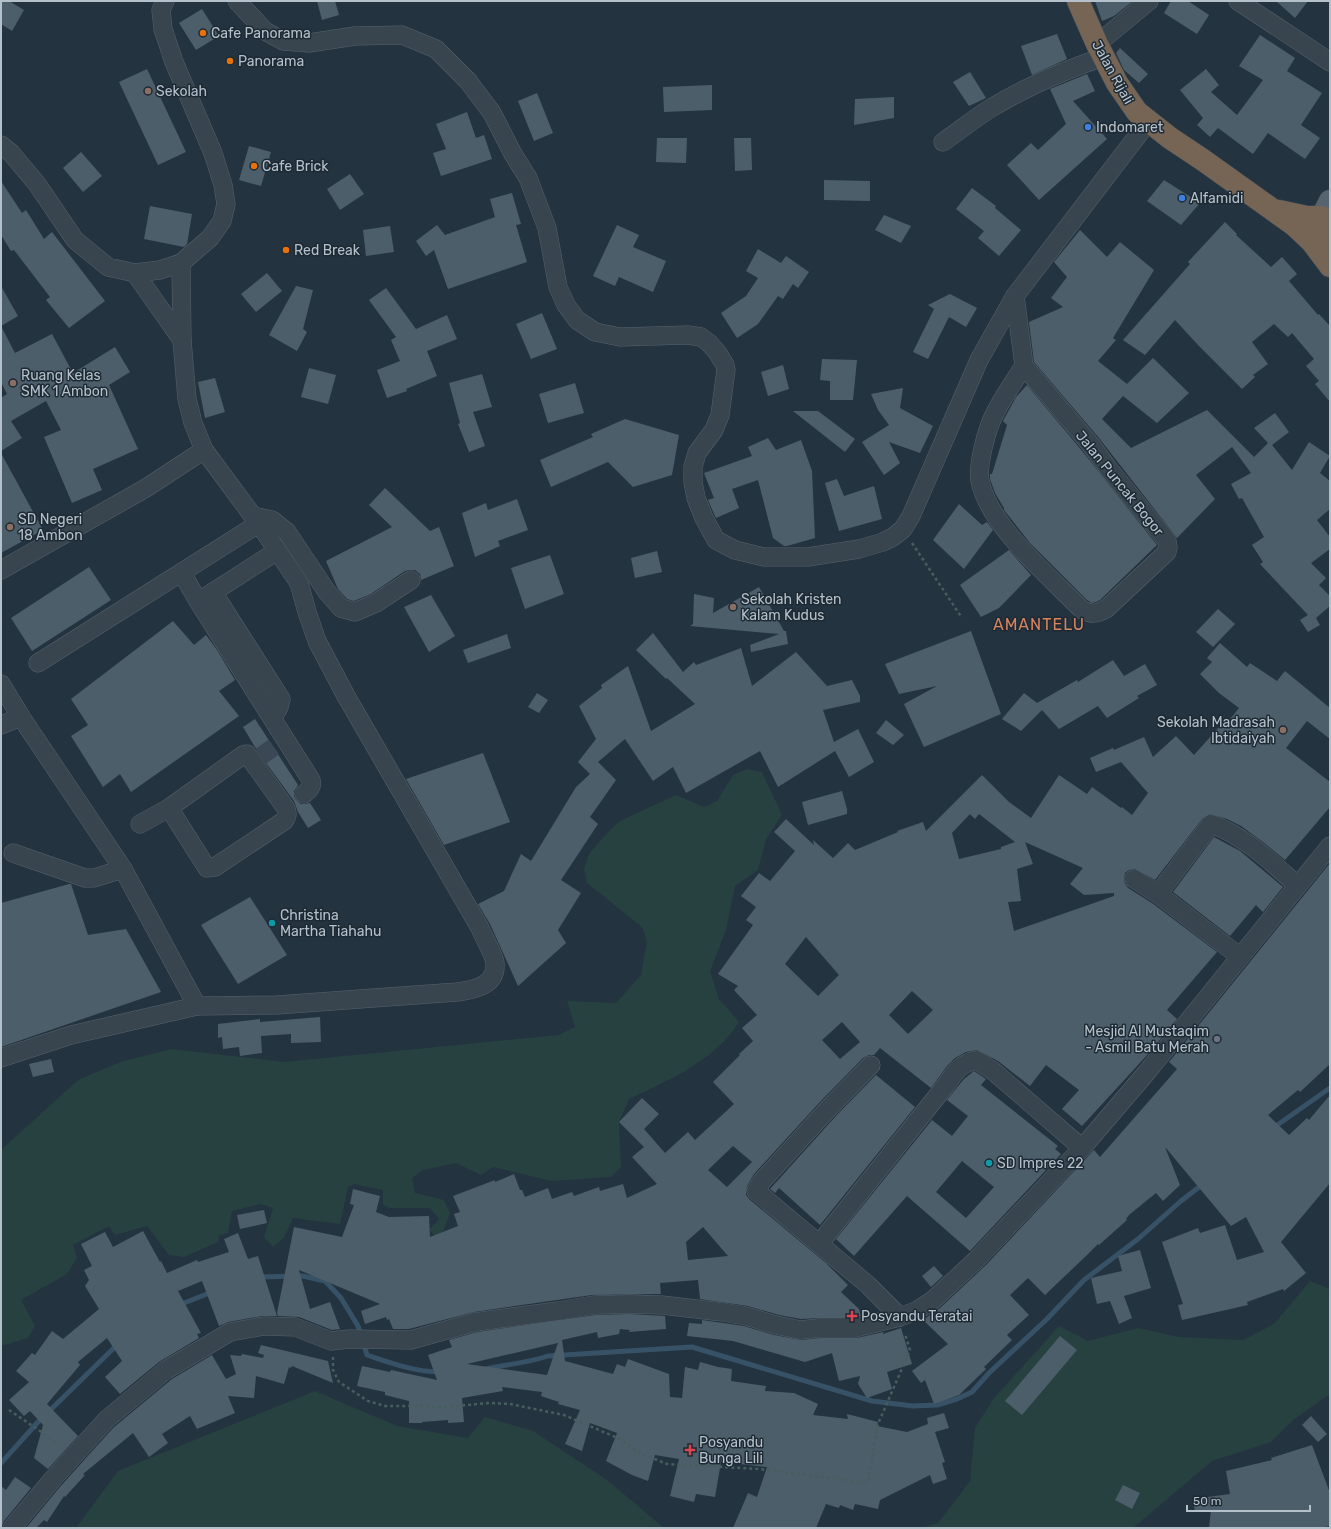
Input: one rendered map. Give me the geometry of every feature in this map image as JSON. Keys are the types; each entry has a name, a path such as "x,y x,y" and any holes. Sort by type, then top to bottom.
{"highway":[{"name":"Jalan Rijali","path":"1078,1 1100,50 1118,83 1137,112 1148,122 1294,225 1312,242 1330,266"},
{"path":"1274,210 1295,216 1326,209 1325,242 1330,249"}],"street":[{"path":"1,144 12,153 37,184 75,240 108,267 135,273 160,270 180,263 210,238 222,221 226,204 223,185 213,153 174,62 163,29 162,10 164,1"},
{"path":"237,1 265,31 283,41 309,43 355,36 402,35 436,49 468,81 492,113 513,154 528,178 547,228 558,287 566,305 577,320 596,332 620,337 688,335 700,337 709,343 717,352 725,365 726,370 723,400 720,415 714,430 697,453 693,467 693,482 696,498 704,518 716,540 735,550 764,557 808,557 859,549 883,542 893,537 903,529 911,516 979,360 1015,296 1148,122"},
{"path":"943,142 990,109 1066,70 1100,50 1149,1"},
{"path":"1238,1 1330,62"},
{"path":"1,1058 71,1035 197,1006 277,1005 457,992 474,990 483,986 494,973 495,962 480,928 346,696 317,641 299,583 256,520 204,450 193,423 187,399 182,340 180,263"},
{"path":"135,273 182,340"},
{"path":"1015,296 1024,366"},
{"name":"Jalan Puncak Bogor","path":"1024,366 1091,445 1167,541 1167,552 1106,609 1096,614 1089,614 1081,610 1023,550 998,520 991,509 980,480 982,450 994,414 1024,366"},
{"path":"1,570 146,488 204,450"},
{"path":"38,663 182,573 256,520 272,520 287,532 326,592 341,608 355,612 376,603 411,580"},
{"path":"198,601 277,551"},
{"path":"182,573 198,601 273,718"},
{"path":"213,592 281,699 279,707 273,718 269,751 293,801"},
{"path":"1,684 21,717 123,869 197,1006"},
{"path":"1,725 21,717"},
{"path":"140,824 169,808 243,755 247,754 269,751 311,780 312,784 310,790 293,801 284,822 215,867 211,868 207,868 169,808"},
{"path":"1158,894 1211,824 1233,833 1265,857 1297,885"},
{"path":"12,1528 72,1457 106,1420 166,1370 230,1332 264,1326 295,1327 331,1340 411,1340 475,1322 594,1305 662,1305 722,1312 746,1316 800,1330 819,1328 855,1328 900,1317 918,1310 933,1300 971,1265 1082,1148 1147,1072 1239,956 1330,846"},
{"path":"12,853 85,878 94,878 123,869"},
{"path":"1134,879 1158,894 1239,956"},
{"path":"819,1244 946,1085 954,1072 967,1062 976,1060 992,1070 1082,1148"},
{"path":"871,1065 827,1110 762,1181 756,1191 868,1285 900,1317"}],"path":[{"path":"903,529 962,618"},
{"path":"331,1340 334,1362 333,1370 340,1382 368,1401 385,1406 444,1407 490,1403 510,1404 564,1415 620,1439 640,1453 667,1464 759,1469 863,1482 868,1481 878,1424 910,1350 900,1317"},
{"path":"9,1410 43,1433 72,1457"}],"green space":[{"path":"747,769 762,772 782,815 766,839 758,870 735,886 726,930 710,971 719,999 739,1022 730,1035 705,1058 660,1085 629,1099 619,1122 621,1167 611,1177 551,1181 493,1167 481,1175 456,1163 423,1170 412,1178 415,1193 444,1200 450,1213 440,1240 429,1230 439,1219 430,1208 390,1208 383,1205 383,1190 354,1184 348,1187 340,1224 293,1218 284,1238 273,1247 264,1237 273,1208 261,1204 232,1211 228,1233 219,1235 218,1242 184,1257 169,1255 147,1226 115,1235 109,1226 73,1245 77,1258 67,1274 21,1300 35,1326 28,1338 1,1346 1,1150 78,1080 120,1062 172,1049 284,1062 559,1035 575,1027 567,1001 616,1003 641,975 647,941 642,927 587,883 584,869 589,854 620,821 676,795 704,807 717,801 733,775"},
{"path":"1310,1281 1330,1289 1330,1394 1293,1420 1271,1442 1212,1461 1133,1528 921,1528 938,1523 970,1481 975,1428 994,1398 1059,1326 1088,1341 1138,1328 1179,1337 1243,1340 1274,1324"},
{"path":"315,1391 397,1426 468,1438 485,1417 533,1431 607,1480 664,1528 76,1528 118,1471"}],"building":[{"path":"1,1 9,1 24,10 12,31 1,24"},
{"path":"317,1 335,1 339,15 322,20"},
{"path":"1095,1 1133,1 1114,16 1102,21"},
{"path":"1171,1 1188,1 1209,15 1197,34 1164,13"},
{"path":"1276,1 1308,1 1295,18"},
{"path":"202,9 219,36 196,50 179,23"},
{"path":"1057,34 1067,59 1032,75 1021,46"},
{"path":"1260,35 1295,58 1287,71 1322,93 1301,125 1320,138 1305,159 1268,133 1253,154 1218,128 1210,137 1197,125 1203,118 1180,90 1206,69 1219,85 1211,92 1237,115 1263,80 1239,66"},
{"path":"1120,48 1148,74 1139,83 1124,70 1116,53"},
{"path":"147,69 186,152 158,165 119,82"},
{"path":"970,72 986,98 969,106 953,82"},
{"path":"1087,74 1095,91 1073,101 1107,139 1039,200 1007,165 1031,143 1038,150 1066,124 1050,89"},
{"path":"712,85 712,110 664,112 663,87"},
{"path":"537,93 553,133 534,141 518,101"},
{"path":"894,97 894,118 854,125 855,99"},
{"path":"467,112 476,138 484,135 492,159 441,176 433,153 446,149 436,124"},
{"path":"657,138 687,138 686,163 656,162"},
{"path":"734,138 751,138 752,170 735,171"},
{"path":"249,146 271,152 261,186 239,180"},
{"path":"81,152 102,176 83,192 63,168"},
{"path":"350,174 364,194 340,210 327,189"},
{"path":"824,180 870,181 870,201 824,200"},
{"path":"1164,180 1200,203 1181,225 1147,201"},
{"path":"1,181 22,213 26,210 44,239 52,232 105,301 69,328 46,300 50,297 14,250 11,251 1,235"},
{"path":"972,188 996,206 995,208 1021,230 999,256 978,238 984,231 956,209"},
{"path":"512,193 521,224 516,225 527,262 448,289 434,250 426,256 416,241 437,225 445,235 495,217 490,199"},
{"path":"150,206 192,214 187,244 184,247 144,239"},
{"path":"884,215 911,226 901,243 875,230"},
{"path":"1225,222 1237,234 1236,235 1271,267 1282,257 1297,274 1289,281 1318,315 1319,314 1330,326 1330,402 1315,384 1319,381 1306,366 1314,359 1292,333 1288,337 1274,324 1252,342 1268,364 1253,375 1255,377 1242,389 1175,320 1145,355 1123,340 1190,264 1188,262"},
{"path":"617,225 639,235 633,247 666,261 653,292 619,277 615,286 593,276"},
{"path":"390,226 394,252 366,256 363,230"},
{"path":"1080,230 1107,257 1120,242 1154,270 1113,338 1116,340 1098,361 1127,384 1153,358 1189,393 1157,423 1123,396 1102,419 1131,448 1207,410 1254,457 1268,443 1254,428 1275,413 1289,432 1272,445 1292,470 1309,442 1330,456 1320,473 1330,481 1330,509 1317,520 1330,537 1330,549 1311,563 1326,578 1319,585 1330,596 1330,606 1316,618 1320,625 1308,632 1300,620 1308,615 1260,564 1263,562 1252,545 1264,537 1242,498 1239,499 1231,484 1251,473 1232,447 1196,475 1215,499 1177,538 1099,438 1034,362 1029,322 1063,307 1051,298 1067,277 1054,262"},
{"path":"758,249 781,263 786,256 809,272 798,288 793,284 783,299 778,296 758,324 737,338 721,313 746,296 758,278 746,271"},
{"path":"267,273 282,291 256,312 241,294"},
{"path":"1,286 18,316 1,326"},
{"path":"296,286 313,290 303,329 307,332 297,351 269,335"},
{"path":"386,288 416,329 447,315 457,339 427,351 437,376 406,389 407,391 387,398 377,370 400,361 391,340 396,337 369,300"},
{"path":"950,294 977,308 966,327 949,317 928,359 913,352 934,309 928,305"},
{"path":"542,313 557,349 531,359 516,324"},
{"path":"1,326 15,353 52,334 73,373 115,347 130,372 109,385 138,449 93,469 102,490 72,503 44,437 61,430 46,401 11,421 22,438 1,451 1,398 7,394 1,382"},
{"path":"822,359 857,360 853,400 830,400 830,381 820,380"},
{"path":"783,365 789,389 768,396 761,372"},
{"path":"309,368 336,375 328,404 301,397"},
{"path":"482,374 492,407 473,412 485,446 469,452 458,424 460,423 449,383"},
{"path":"215,378 225,412 205,418 198,382"},
{"path":"575,383 584,413 548,423 539,394"},
{"path":"1027,385 1083,452 1157,545 1100,600 1096,602 1092,603 1087,600 1030,543 1004,510 995,493 990,479 990,474 992,474 1007,425 1003,421 1016,397"},
{"path":"903,388 900,408 933,426 920,453 889,442 900,463 884,475 862,442 889,425 878,410 871,394"},
{"path":"793,411 818,411 855,439 845,452"},
{"path":"625,419 679,435 672,475 633,487 608,462 551,487 540,460 593,437 591,434"},
{"path":"768,438 776,450 801,440 812,471 815,538 784,546 773,538 758,480 732,489 739,508 716,518 714,514 708,500 714,498 704,473 752,456 748,447"},
{"path":"1,453 43,530 1,553"},
{"path":"837,479 844,496 874,486 882,519 839,531 825,483"},
{"path":"385,488 430,531 439,527 454,566 421,580 420,574 415,570 405,571 371,594 354,601 347,599 338,589 326,561 392,527 369,505"},
{"path":"517,499 528,530 498,541 500,546 475,557 462,513 486,503 488,510"},
{"path":"959,504 982,525 987,522 993,530 964,569 933,540"},
{"path":"1009,550 1031,575 999,608 981,617 960,585"},
{"path":"657,551 662,572 635,578 631,558"},
{"path":"550,555 564,594 525,609 511,568"},
{"path":"89,567 111,600 32,651 11,618"},
{"path":"759,587 784,631 786,631 788,644 751,652 750,645 779,634 690,626 693,624 694,594 714,598 713,613"},
{"path":"431,595 455,636 429,652 404,607"},
{"path":"1218,609 1235,624 1213,647 1196,632"},
{"path":"173,621 194,645 206,635 217,650 235,680 219,691 239,716 131,792 120,774 103,787 71,736 88,725 71,699"},
{"path":"971,631 1001,714 924,747 904,704 937,686 899,694 885,664"},
{"path":"653,633 683,672 694,662 696,665 741,648 752,686 796,652 827,686 852,680 860,696 860,702 823,710 834,742 858,729 874,762 849,777 835,751 778,787 760,751 686,793 673,767 653,781 625,739 598,762 616,780 590,817 598,824 561,880 581,893 558,930 566,943 518,986 490,924 478,904 504,891 521,854 531,861 576,787 590,774 578,762 596,739 579,706 602,688 601,685 628,666 651,731 695,704 636,650"},
{"path":"507,634 511,648 468,663 463,650"},
{"path":"1220,643 1247,667 1250,663 1277,681 1285,671 1330,708 1330,739 1307,721 1286,748 1330,782 1330,807 1285,860 1241,826 1227,819 1210,814 1203,818 1155,880 1135,869 1129,870 1125,873 1125,884 1128,888 1152,903 1217,952 1167,1010 1177,1019 1148,1054 1082,1126 1062,1109 1079,1090 1046,1065 1030,1086 998,1061 977,1050 966,1052 955,1058 947,1066 931,1088 880,1048 874,1055 869,1055 863,1058 819,1103 754,1174 747,1186 746,1195 826,1263 848,1285 841,1292 859,1309 861,1316 854,1318 801,1319 779,1315 748,1306 700,1299 698,1280 660,1283 661,1294 592,1295 474,1312 409,1329 393,1329 389,1319 387,1320 386,1317 365,1324 361,1311 380,1304 299,1270 310,1309 330,1302 340,1329 332,1330 299,1317 278,1316 277,1313 294,1227 342,1237 354,1205 350,1204 353,1189 380,1196 376,1212 389,1217 429,1216 430,1237 458,1226 454,1214 460,1212 453,1196 514,1174 520,1190 522,1190 525,1197 548,1188 552,1199 572,1192 574,1196 599,1187 600,1191 623,1184 627,1198 657,1184 632,1157 644,1147 619,1122 642,1098 659,1114 644,1129 665,1153 688,1132 695,1140 734,1104 713,1082 753,1041 742,1028 757,1015 734,990 738,986 718,974 753,925 746,920 756,907 741,896 759,873 770,881 795,851 774,832 786,819 814,845 813,840 833,858 848,843 855,850 898,832 897,831 923,822 926,831 982,775 1009,802 1031,818 1059,775 1087,794 1092,787 1132,815 1148,793 1121,762 1096,772 1090,758 1113,748 1114,750 1144,737 1153,757 1176,736 1194,755 1220,726 1223,728 1239,708 1219,693 1200,674 1212,662 1207,658","holes":["970,814 975,819 979,814 1015,842 1001,847 1001,849 959,859 952,833","1025,842 1083,868 1070,884 1084,895 1114,893 1114,896 1014,931 1008,902 1021,901 1017,869 1033,864","806,937 839,975 818,996 785,964","912,991 933,1010 908,1034 889,1015","842,1022 860,1042 840,1059 822,1040","733,1146 752,1162 727,1187 708,1170","703,1227 728,1256 688,1260 686,1242"]},
{"path":"1113,660 1124,676 1145,664 1157,685 1137,696 1139,698 1107,718 1098,706 1059,729 1042,710 1021,731 1002,719 1024,693 1037,703 1077,680 1078,682"},
{"path":"537,693 548,700 539,713 528,707"},
{"path":"255,719 298,785 294,791 296,800 301,804 310,803 321,820 308,828 298,812 294,801 258,752 243,727"},
{"path":"886,720 904,735 893,745 876,733"},
{"path":"483,753 510,822 444,845 406,779"},
{"path":"842,791 847,814 808,825 802,802"},
{"path":"1214,837 1240,851 1283,887 1263,912 1256,905 1230,936 1173,892"},
{"path":"1330,863 1330,1064 1300,1092 1298,1090 1268,1115 1289,1135 1307,1118 1309,1120 1330,1095 1330,1183 1281,1242 1306,1273 1284,1291 1283,1289 1247,1302 1248,1305 1182,1320 1178,1305 1183,1304 1162,1242 1198,1228 1200,1233 1225,1225 1237,1260 1264,1252 1246,1217 1231,1226 1165,1147 1180,1185 1163,1201 1156,1193 1129,1215 1126,1219 1127,1220 1099,1245 1098,1244 1045,1295 1028,1278 1010,1295 1029,1315 1007,1335 1012,1340 984,1367 986,1369 959,1395 934,1404 925,1380 921,1383 912,1371 948,1344 923,1320 940,1308 986,1265 1094,1150 1100,1157 1177,1069 1169,1062"},
{"path":"71,884 88,935 126,929 161,992 1,1047 1,903"},
{"path":"250,897 287,955 238,984 201,925"},
{"path":"320,1017 321,1042 291,1043 291,1034 261,1036 262,1053 240,1056 239,1047 223,1049 222,1037 218,1038 218,1024 260,1019 260,1022"},
{"path":"51,1059 54,1072 33,1077 29,1064"},
{"path":"974,1071 986,1079 981,1085 1058,1146 1055,1149 1061,1154 970,1251 907,1196 854,1256 836,1239 932,1120 952,1136 968,1116 947,1100 963,1080","holes":["962,1161 994,1187 966,1218 936,1192"]},
{"path":"876,1075 915,1107 820,1225 779,1188 775,1193 770,1189 835,1117"},
{"path":"264,1210 267,1223 240,1229 237,1215"},
{"path":"143,1231 167,1273 197,1260 198,1262 229,1252 224,1239 238,1233 248,1259 258,1256 277,1316 262,1316 228,1322 219,1326 202,1281 178,1291 201,1333 197,1334 199,1338 159,1362 120,1394 105,1377 122,1361 107,1338 78,1362 80,1365 47,1404 78,1436 48,1469 34,1458 43,1425 30,1411 24,1416 9,1400 29,1382 16,1371 32,1353 35,1355 52,1331 63,1339 99,1309 85,1286 89,1280 84,1270 92,1266 81,1244 105,1232 113,1247"},
{"path":"1140,1250 1151,1288 1124,1296 1132,1318 1119,1324 1110,1301 1097,1304 1091,1278 1122,1271 1118,1256"},
{"path":"934,1266 943,1276 931,1287 922,1276"},
{"path":"630,1314 665,1316 666,1329 629,1332 630,1330 620,1329 619,1334 598,1338 597,1332 562,1340 565,1361 613,1374 617,1364 625,1367 628,1359 669,1374 670,1397 682,1398 685,1367 698,1370 700,1362 732,1369 731,1381 766,1386 765,1391 794,1393 818,1404 813,1415 848,1419 847,1414 878,1422 877,1426 907,1432 928,1424 927,1418 944,1413 949,1428 935,1432 945,1462 942,1463 947,1479 933,1484 930,1475 880,1500 878,1509 855,1504 853,1510 840,1505 839,1508 826,1504 816,1528 733,1528 748,1493 757,1497 767,1467 721,1462 715,1497 696,1494 694,1502 670,1496 679,1459 655,1455 648,1481 632,1475 606,1461 617,1433 590,1423 582,1451 565,1444 580,1410 558,1404 559,1402 541,1396 542,1392 502,1387 503,1391 462,1398 464,1422 448,1423 448,1420 409,1423 409,1401 385,1395 385,1392 357,1386 362,1366 390,1372 391,1370 437,1380 428,1355 452,1347 449,1340 477,1332 595,1315","holes":["558,1343 547,1375 467,1364"]},
{"path":"702,1320 744,1326 774,1335 801,1340 820,1338 857,1338 883,1332 883,1334 901,1328 912,1364 887,1372 892,1389 867,1398 858,1384 860,1376 839,1381 832,1353 805,1362 733,1341 687,1336 689,1323 702,1324"},
{"path":"1060,1336 1077,1350 1022,1415 1005,1401"},
{"path":"261,1345 328,1361 333,1383 292,1366 291,1368 289,1367 284,1384 256,1376 254,1398 228,1396 235,1413 197,1429 190,1416 162,1434 168,1443 149,1457 133,1433 83,1474 85,1475 65,1497 64,1496 47,1522 44,1520 36,1528 26,1528 59,1488 113,1428 172,1379 212,1355 226,1379 236,1374 230,1355 241,1356 242,1354 263,1358 264,1355 258,1353"},
{"path":"1311,1416 1327,1434 1318,1442 1302,1425"},
{"path":"1312,1445 1330,1493 1330,1526 1320,1528 1209,1528 1211,1510 1195,1512 1193,1499 1230,1494 1226,1471 1272,1460 1271,1458"},
{"path":"15,1477 31,1488 4,1521 1,1528 1,1486 6,1490"},
{"path":"1123,1485 1140,1493 1132,1509 1115,1500"}],"waterway":[{"path":"1273,1128 1330,1088"},
{"path":"486,1369 548,1356 692,1347 872,1401 913,1406 937,1405 957,1399 972,1392 989,1373 1047,1319 1084,1280 1138,1239 1181,1201 1203,1184"},
{"path":"258,1277 303,1276 325,1281 341,1298 358,1326 367,1355 412,1369 440,1372"},
{"path":"179,1305 212,1292"},
{"path":"1,1463 38,1422 118,1344"}],"tunnel":[{"path":"261,756 274,747"}],"place":[{"name":"Cafe Panorama","path":"203,33"},
{"name":"Panorama","path":"230,61"},
{"name":"Sekolah","path":"148,91"},
{"name":"Indomaret","path":"1088,127"},
{"name":"Cafe Brick","path":"254,166"},
{"name":"Alfamidi","path":"1182,198"},
{"name":"Red Break","path":"286,250"},
{"name":"Ruang Kelas SMK 1 Ambon","path":"13,383"},
{"name":"SD Negeri 18 Ambon","path":"10,527"},
{"name":"Sekolah Kristen Kalam Kudus","path":"733,607"},
{"name":"Sekolah Madrasah Ibtidaiyah","path":"1283,730"},
{"name":"Christina Martha Tiahahu","path":"272,923"},
{"name":"Mesjid Al Mustaqim - Asmil Batu Merah","path":"1217,1039"},
{"name":"SD Impres 22","path":"989,1163"},
{"name":"Posyandu Teratai","path":"852,1316"},
{"name":"Posyandu Bunga Lili","path":"690,1450"}],"district":[{"name":"AMANTELU","path":"1039,624"}]}
